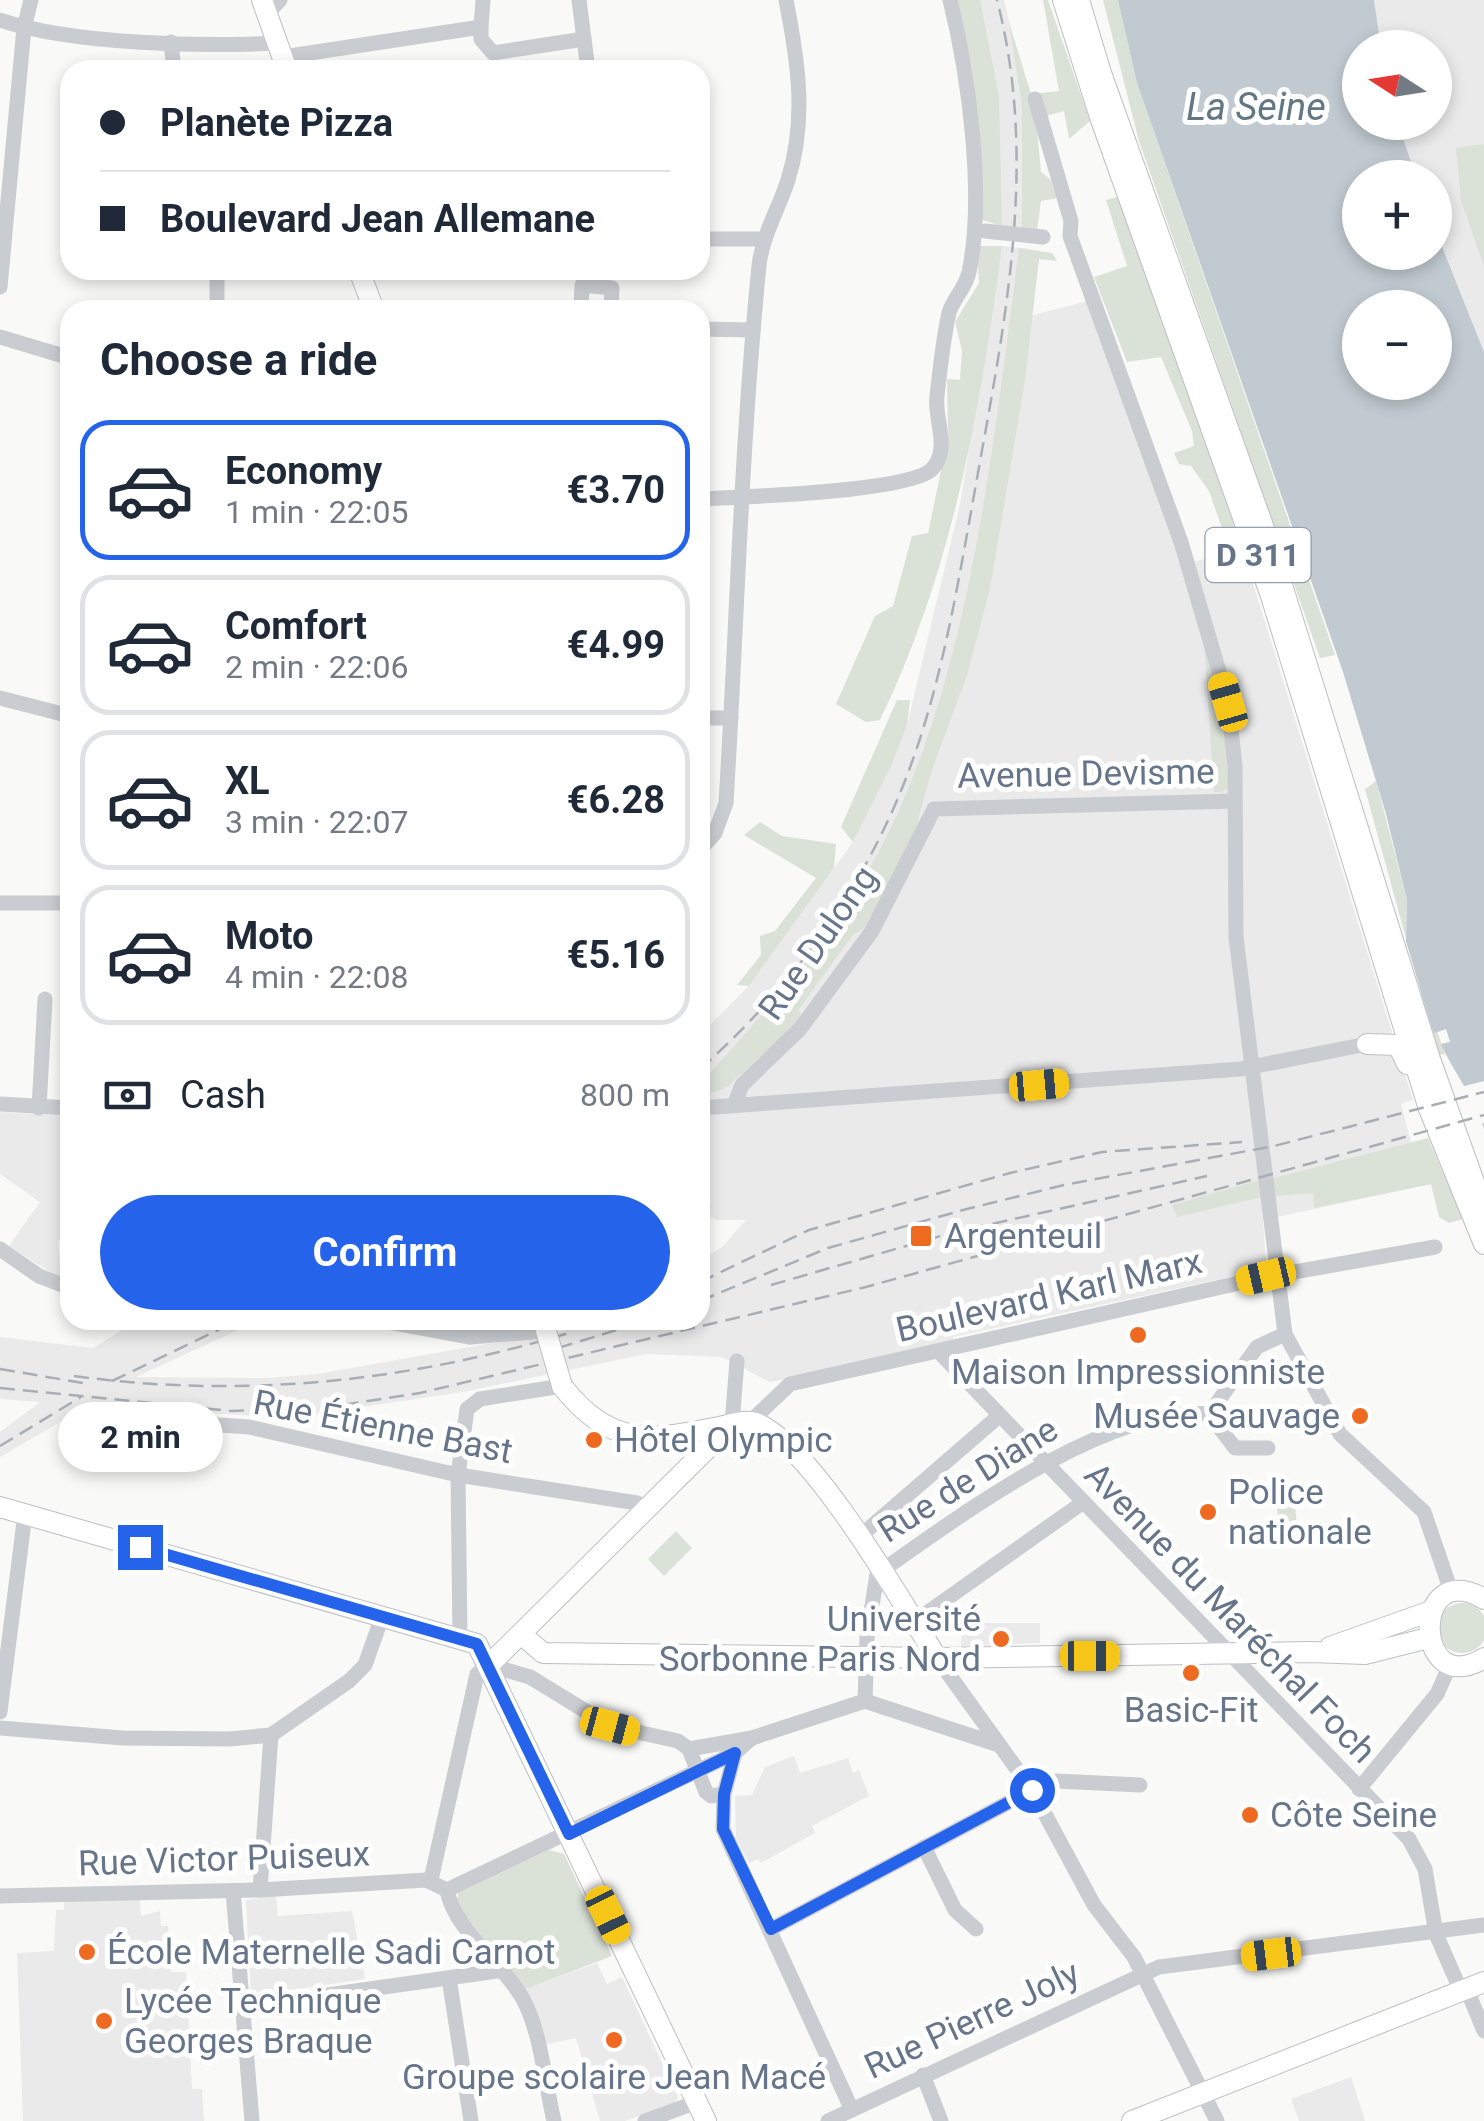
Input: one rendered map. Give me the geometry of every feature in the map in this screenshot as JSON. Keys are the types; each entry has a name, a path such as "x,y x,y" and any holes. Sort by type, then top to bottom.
{"main road":[{"path":"1094,0 1114,88 1112,105"},
{"name":"D 311","path":"1065,2 1112,105 1267,537 1435,1076 1484,1210"},
{"name":"D 311","path":"1065,2 1271,596 1429,1109 1484,1244"},
{"path":"269,5 282,57"},
{"path":"1395,996 1375,1043 1403,1051 1418,1097 1429,1109"},
{"path":"546,1330 562,1386 587,1414 619,1434 648,1438 741,1423 796,1454 881,1571 937,1658"},
{"path":"489,1665 704,1454 741,1423"},
{"path":"698,1431 704,1454"},
{"path":"0,1507 477,1644 701,2112"},
{"path":"1312,1652 1346,1644 1431,1610 1452,1594 1482,1595"},
{"path":"1431,1610 1428,1638 1432,1649 1451,1663 1482,1665"},
{"path":"428,1630 489,1665"},
{"path":"521,1634 543,1653 937,1658 1365,1654 1428,1638"},
{"path":"1132,2121 1474,1989"}],"street":[{"path":"0,287 24,28 30,0"},
{"path":"482,0 481,39 492,53 584,39"},
{"path":"578,0 587,60"},
{"path":"710,839 726,803 740,497 765,240 787,181 799,119 800,74 786,0"},
{"path":"710,498 892,484 923,476 935,466 942,446 936,410 950,312 968,279 979,230 968,103 950,0"},
{"path":"0,20 24,28 282,57 481,27"},
{"path":"171,42 173,60"},
{"path":"1035,100 1070,221 1070,236 1181,542 1228,702 1236,937 1285,1334 1340,1434 1424,1512 1452,1594"},
{"path":"979,230 1070,236"},
{"path":"710,239 765,240"},
{"path":"581,300 582,286 612,288 612,300"},
{"path":"710,329 754,330"},
{"path":"0,336 60,355"},
{"path":"0,698 60,713"},
{"path":"710,718 731,718"},
{"name":"Avenue Devisme","path":"939,807 1234,801"},
{"name":"Rue Dulong","path":"734,1105 742,1086 800,1029 872,931 919,846 931,812 939,807"},
{"path":"0,903 60,902"},
{"path":"39,1108 45,999"},
{"path":"710,1107 829,1102 1250,1066 1375,1043"},
{"path":"0,1104 60,1108"},
{"name":"Boulevard Karl Marx","path":"741,1423 785,1386 940,1354 1278,1274 1435,1247"},
{"path":"0,1249 39,1276 60,1284"},
{"path":"1268,1448 1235,1448 1208,1414 1256,1347 1285,1334"},
{"name":"Avenue du Maréchal Foch","path":"940,1354 1414,1846 1427,1874 1436,1934 1474,1989 1484,2031"},
{"path":"737,1361 741,1423"},
{"path":"460,1637 458,1475 461,1437 470,1405 480,1399 562,1386"},
{"name":"Rue de Diane","path":"881,1571 1075,1446 1138,1422 1183,1412 1208,1414"},
{"path":"858,1538 999,1416"},
{"name":"Rue Étienne Bast","path":"105,1418 248,1427 458,1475 637,1503 645,1512"},
{"path":"914,1622 1082,1503"},
{"path":"0,1712 25,1514"},
{"path":"865,1701 872,1586 881,1571"},
{"path":"0,1728 123,1738 272,1735 365,1665 382,1617"},
{"path":"937,1658 1032,1790 1094,1905 1142,1973 1217,2121"},
{"path":"1359,1789 1437,1694 1451,1663"},
{"path":"448,1890 431,1880 477,1674 489,1665 530,1677 610,1726 678,1741 689,1749 710,1796 724,1794"},
{"path":"689,1749 752,1738 865,1701 998,1745"},
{"path":"260,1890 272,1735"},
{"path":"448,1890 735,1753 752,1738"},
{"path":"735,1753 724,1794 723,1829 852,2110"},
{"path":"771,1929 1032,1790 1056,1781 1140,1785"},
{"path":"924,1847 955,1910 976,1929"},
{"name":"Rue Victor Puiseux","path":"0,1896 260,1890 431,1880"},
{"path":"448,1890 451,1910 504,1970 525,2002 554,2121"},
{"path":"233,1891 252,2121"},
{"name":"Rue Pierre Joly","path":"828,2121 1158,1967 1484,1925"},
{"path":"242,2007 504,1970"},
{"path":"449,1978 471,2121"},
{"path":"924,2075 941,2121"},
{"path":"645,2121 701,2112"}],"shaded area":[{"path":"955,0 980,0 999,96 1002,226 982,220 972,65"},
{"path":"958,0 1004,0 1031,111 1040,210 1037,229 1002,226"},
{"path":"1043,0 1048,0 1090,121 1069,139 1064,111 1046,116 1035,109 1041,172 1050,179 1057,198 1041,201 1037,229 1022,228 1022,107 1009,22 1031,94 1059,91"},
{"path":"1103,0 1118,0 1137,83 1335,655 1320,658 1139,141"},
{"path":"1374,0 1484,0 1484,352 1451,270 1452,160 1410,160 1404,140 1452,140 1452,30 1378,30"},
{"path":"1484,144 1484,266 1461,201 1456,148"},
{"path":"1120,196 1242,548 1230,551 1209,491 1191,466 1179,464 1174,453 1194,446 1192,431 1161,357 1127,362 1094,277 1127,266 1106,200"},
{"path":"1002,246 1031,249 1022,318 1091,300 1184,565 1242,548 1413,1100 1401,1104 1411,1142 1431,1184 1272,1218 1261,1196 1266,1261 1258,1271 953,1337 954,1344 913,1354 770,1382 722,1357 646,1354 463,1392 288,1418 88,1406 0,1457 0,1432 40,1402 0,1399 0,1337 93,1348 122,1330 238,1330 136,1377 267,1378 317,1374 567,1330 710,1330 710,1254 746,1220 710,1217 710,1025 749,986 853,842 907,725 960,504"},
{"path":"1002,246 984,368 960,488 927,605 905,663 880,720 866,722 836,704 875,616 893,606 912,536 928,533 948,437 947,379 960,380 962,351 955,322 979,283 977,249"},
{"path":"1019,248 1052,253 1057,261 1039,259 1025,380 990,588 967,675 918,819 920,833 868,926 853,935 799,1009 801,1019 726,1088 710,1094 710,1073 835,924 872,864 905,796 933,722 955,645 999,403"},
{"path":"1204,640 1226,727 1228,787 1223,792 1214,792"},
{"path":"897,700 910,700 907,725 853,842 841,827"},
{"path":"1376,781 1407,900 1406,939 1365,789"},
{"path":"760,822 782,836 836,844 834,868 749,986 737,985 761,955 760,936 775,931 816,878 744,835"},
{"path":"1411,955 1445,1054 1438,1055"},
{"path":"0,1112 60,1115 60,1278 9,1246 40,1202 0,1174"},
{"path":"1428,1138 1463,1219 1449,1223 1439,1217 1431,1184 1314,1208 1313,1193 1274,1196 1270,1179"},
{"path":"1260,1180 1261,1197 1177,1217 1172,1205"},
{"path":"1295,1506 1299,1543 1282,1545 1277,1508"},
{"path":"676,1531 692,1548 664,1576 648,1559"},
{"path":"1462,1603 1480,1610 1485,1618 1485,1638 1480,1646 1462,1653 1444,1646 1437,1628 1444,1610"},
{"name":"Université Sorbonne Paris Nord","path":"962,1623 1040,1623 1040,1643 961,1647"},
{"path":"794,1756 800,1773 848,1758 853,1773 859,1770 869,1796 812,1826 815,1833 761,1863 758,1859 749,1863 736,1838 735,1796 752,1795 765,1767"},
{"path":"549,1850 564,1854 612,1956 526,1989 457,1907 458,1893"},
{"path":"276,1896 278,1916 352,1911 365,1979 251,1996 246,1900"},
{"name":"Lycée Technique Georges Braque","path":"140,1900 141,1916 160,1911 161,1926 168,1926 171,1972 186,1972 192,2089 202,2089 204,2121 23,2121 17,1953 54,1951 56,1910 64,1910 64,1901"},
{"name":"Groupe scolaire Jean Macé","path":"597,1963 607,1984 622,1977 678,2097 675,2103 625,2121 600,2121 576,2038 543,2045 526,1989"},
{"path":"1351,2077 1365,2121 1299,2121 1291,2099"}],"water":[{"name":"La Seine","path":"1118,0 1374,0 1378,30 1342,30 1342,140 1404,140 1410,160 1342,160 1342,270 1451,270 1484,352 1484,1129 1441,1044 1450,1042 1446,1029 1435,1033 1432,1028 1406,941 1407,900 1386,814 1343,672 1137,83"}],"pier":[{"path":"1484,1081 1484,1123 1477,1125 1461,1087"}],"railway":[{"path":"710,1060 778,990 844,901 899,796 928,713 966,539 996,372 1012,248 1016,124 1010,62 997,0"},
{"path":"710,1297 828,1248 963,1210 1064,1185 1274,1146 1484,1092"},
{"path":"710,1324 866,1287 1484,1115"},
{"path":"710,1277 809,1230 1010,1173 1102,1152 1242,1142"},
{"path":"771,1285 951,1233 1207,1176"},
{"path":"112,1381 218,1330"},
{"path":"558,1348 616,1330"},
{"path":"0,1388 232,1411 335,1406 420,1393 685,1330"},
{"path":"74,1376 201,1386 325,1381 449,1363 572,1332"},
{"path":"0,1369 89,1384"},
{"path":"0,1446 81,1397"}],"place":[{"name":"Argenteuil","path":"921,1236"},
{"name":"Maison Impressionniste","path":"1138,1335"},
{"name":"Musée Sauvage","path":"1360,1416"},
{"name":"Hôtel Olympic","path":"594,1440"},
{"name":"Police nationale","path":"1208,1512"},
{"name":"Université Sorbonne Paris Nord","path":"1001,1639"},
{"name":"Basic-Fit","path":"1191,1673"},
{"name":"Côte Seine","path":"1250,1815"},
{"name":"École Maternelle Sadi Carnot","path":"87,1952"},
{"name":"Lycée Technique Georges Braque","path":"104,2021"},
{"name":"Groupe scolaire Jean Macé","path":"614,2040"}],"route":[{"path":"140,1547 477,1644 569,1834 735,1753 724,1794 723,1829 771,1929 1032,1790"}]}
